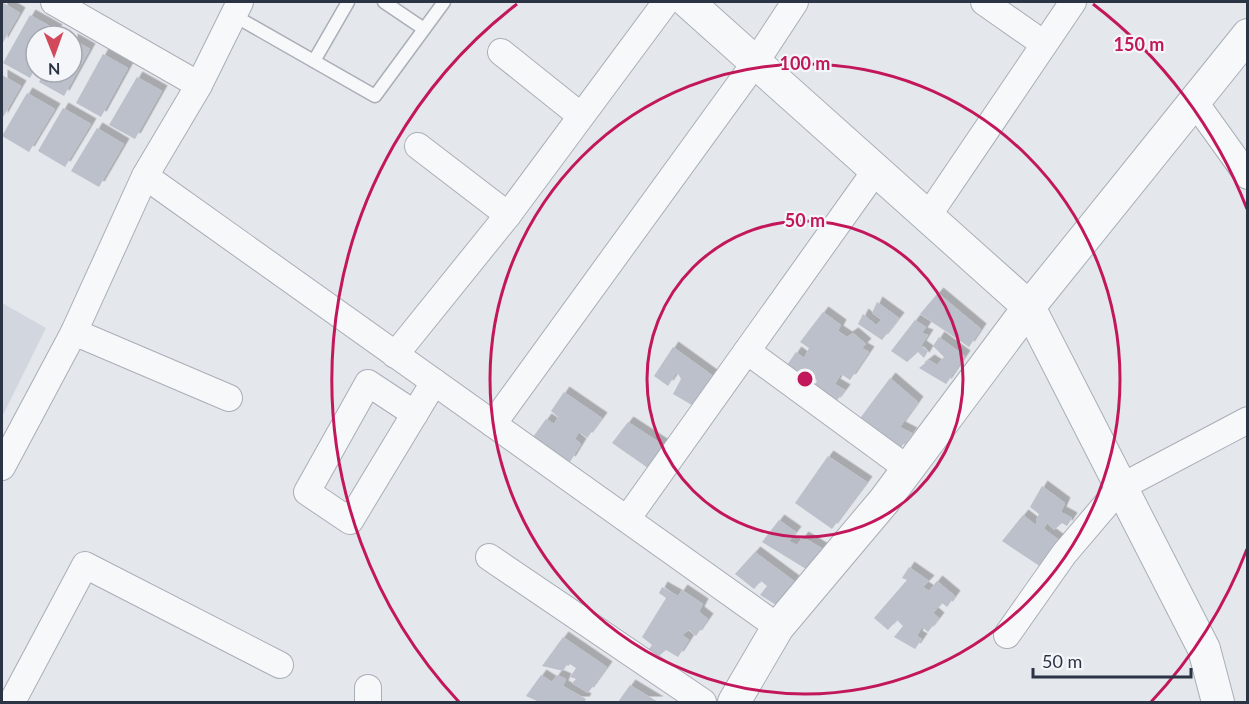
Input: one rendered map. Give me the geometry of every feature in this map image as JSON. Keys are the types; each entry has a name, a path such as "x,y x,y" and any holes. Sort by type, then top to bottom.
{"street":[{"path":"54,2 199,86"},
{"path":"395,355 508,215 666,2"},
{"path":"688,2 1029,307 1204,648 1218,702"},
{"path":"494,424 755,63 795,2"},
{"path":"984,2 1044,44"},
{"path":"928,216 1073,2"},
{"path":"2,467 74,332 145,176 199,86 237,8"},
{"path":"734,702 778,627 884,501 1029,307 1248,35"},
{"path":"501,52 581,116"},
{"path":"1194,101 1248,176"},
{"path":"418,146 508,215"},
{"path":"627,519 876,170"},
{"path":"145,176 778,627"},
{"path":"74,332 229,398"},
{"path":"747,351 908,469"},
{"path":"415,414 368,383 307,492 350,521 415,414 434,382"},
{"path":"1007,635 1064,554 1121,487 1248,420"},
{"path":"489,557 703,702"},
{"path":"12,702 85,566 280,665"}],"lane":[{"path":"314,61 348,2"},
{"path":"384,2 424,28"},
{"path":"237,8 314,61 375,96 444,2"}],"shaded area":[{"path":"2,303 46,328 2,417"}],"building":[{"path":"2,2 20,13 2,44"},
{"path":"30,15 46,24 25,24"},
{"path":"24,26 24,75 3,63"},
{"path":"84,46 90,49 84,60"},
{"path":"103,54 128,68 101,117 76,103"},
{"path":"2,75 21,86 2,119"},
{"path":"137,77 162,91 135,139 109,125"},
{"path":"43,84 71,84 64,96"},
{"path":"27,93 55,109 29,152 2,136"},
{"path":"63,108 91,124 65,167 38,151"},
{"path":"97,128 124,144 99,187 71,171"},
{"path":"938,293 981,329 969,347 920,314"},
{"path":"877,302 899,318 882,340 858,324 863,314 876,325 882,320 872,313"},
{"path":"823,312 841,325 838,331 847,337 853,333 866,344 862,348 869,352 850,380 841,374 835,384 845,390 835,403 813,388 817,381 810,373 805,381 785,368 796,352 804,358 809,348 800,342"},
{"path":"915,320 926,327 922,333 928,335 921,346 928,351 924,358 918,352 907,362 891,351"},
{"path":"939,337 965,356 946,384 919,368 929,360 937,365 944,357 933,346"},
{"path":"673,347 716,378 697,408 673,394 681,379 677,372 668,386 654,376"},
{"path":"890,378 918,402 900,427 912,433 899,450 858,421"},
{"path":"564,392 602,418 587,438 579,432 575,439 581,444 570,462 533,437 546,419 554,424 558,417 551,411"},
{"path":"628,422 665,446 648,468 612,443"},
{"path":"828,456 867,482 832,529 795,503"},
{"path":"1042,486 1065,503 1061,512 1072,518 1067,526 1062,523 1054,530 1047,523 1044,529 1059,540 1041,567 1002,541 1023,515 1037,526 1036,520 1039,514 1030,507"},
{"path":"779,520 796,532 789,541 797,545 803,537 828,552 819,563 813,560 806,569 762,542"},
{"path":"755,552 794,581 786,592 792,595 781,608 760,595 767,586 761,581 754,589 735,574"},
{"path":"909,567 929,581 923,587 929,591 937,581 955,596 947,607 942,603 933,613 939,618 928,632 922,627 917,636 922,639 915,649 894,637 903,626 897,620 888,630 874,618 907,580 902,578"},
{"path":"662,587 678,596 682,590 703,604 699,612 708,619 696,636 689,630 682,635 689,640 678,657 666,650 659,656 649,649 652,645 642,637 666,598 659,593"},
{"path":"563,637 607,667 588,693 572,683 576,679 570,677 576,668 568,663 563,671 542,666"},
{"path":"541,675 552,682 557,675 566,679 563,686 586,699 584,702 539,702 526,696"},
{"path":"630,685 658,702 618,702"}]}
